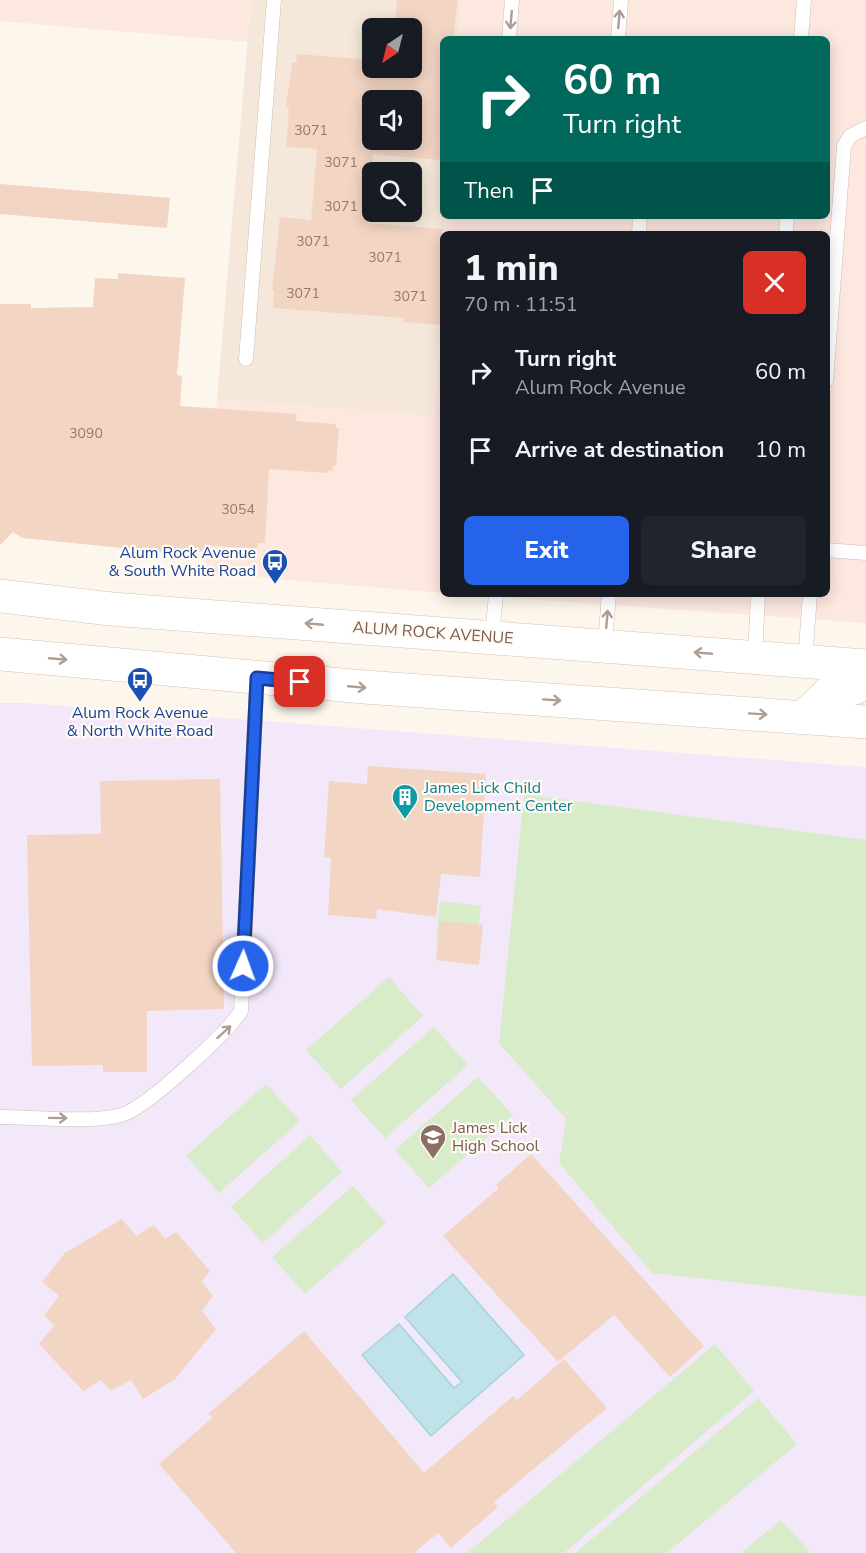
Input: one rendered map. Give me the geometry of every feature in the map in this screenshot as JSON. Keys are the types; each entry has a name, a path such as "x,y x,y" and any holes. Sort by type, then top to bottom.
{"main road":[{"name":"ALUM ROCK AVENUE","path":"0,596 111,609 605,644 866,666"},
{"path":"0,654 257,678 866,722"},
{"path":"804,717 830,692 855,687 866,680"}],"lane":[{"path":"246,359 274,0"},
{"path":"509,36 512,0"},
{"path":"618,36 621,0"},
{"path":"801,36 804,0"},
{"path":"830,329 844,146 850,136 866,129"},
{"path":"830,550 866,553"},
{"path":"492,636 496,597"},
{"path":"605,644 609,597"},
{"path":"754,657 758,597"},
{"path":"805,662 810,597"},
{"path":"0,1117 97,1118 124,1114 152,1095 231,1026 241,1011 257,678"}],"shaded area":[{"path":"0,0 251,0 248,42 0,21"},
{"path":"251,0 460,0 458,36 440,36 440,219 446,219 445,231 440,231 440,302 432,416 217,399"},
{"path":"460,0 866,0 866,623 498,597 830,597 830,231 444,231 446,219 830,219 830,36 458,36"},
{"path":"440,291 440,593 205,573 217,399 432,416"},
{"name":"James Lick High School","path":"0,703 27,703 866,767 866,1553 0,1553"}],"green space":[{"path":"524,794 866,840 866,1297 652,1273 559,1163 566,1119 499,1043"},
{"path":"440,901 481,906 476,949 436,945"},
{"path":"389,977 423,1016 341,1089 306,1050"},
{"path":"434,1027 468,1065 385,1138 351,1100"},
{"path":"478,1077 513,1115 429,1188 395,1150"},
{"path":"266,1084 300,1121 219,1193 186,1156"},
{"path":"310,1135 342,1172 263,1243 231,1207"},
{"path":"353,1186 386,1223 305,1294 272,1257"},
{"path":"715,1344 754,1391 564,1553 467,1553"},
{"path":"758,1398 797,1444 667,1553 575,1553"},
{"path":"781,1520 811,1553 741,1553"}],"water":[{"path":"453,1274 524,1355 431,1436 362,1355 399,1324 454,1388 462,1382 405,1317"}],"building":[{"path":"397,0 458,0 453,36 440,36 440,160 373,154 372,162 362,162 362,222 442,229 440,231 440,325 403,322 404,318 273,308 274,290 272,290 280,217 311,220 317,149 286,147 289,108 286,107 292,63 296,63 297,54 362,59 362,78 422,78 422,18 396,18"},
{"path":"0,184 170,198 167,228 0,214"},
{"path":"118,273 185,278 177,375 182,376 180,406 297,414 296,421 336,424 336,428 339,428 336,466 333,465 333,471 328,470 328,473 269,469 265,543 258,543 257,549 206,545 205,552 183,550 183,554 22,538 13,532 0,545 0,304 31,304 31,308 93,307 95,278 118,279"},
{"name":"James Lick Child Development Center","path":"368,766 486,774 480,877 441,874 436,917 377,909 376,919 328,915 331,857 324,857 329,781 367,784"},
{"path":"220,779 224,1009 147,1011 147,1072 103,1072 103,1065 32,1066 27,835 101,834 100,781"},
{"path":"440,921 483,925 479,965 436,960"},
{"path":"531,1154 704,1346 670,1377 614,1315 558,1362 443,1236 499,1188 496,1185"},
{"path":"122,1219 136,1236 154,1225 165,1239 176,1232 210,1271 202,1282 213,1296 202,1311 216,1329 175,1379 143,1399 131,1380 111,1391 101,1380 83,1391 39,1344 54,1326 44,1315 59,1296 42,1282 65,1253"},
{"path":"304,1331 424,1473 513,1396 517,1400 564,1359 607,1408 494,1502 498,1507 451,1548 438,1533 414,1553 236,1553 159,1464 212,1418 208,1414"}],"place":[{"name":"Alum Rock Avenue & South White Road","path":"275,585"},
{"name":"Alum Rock Avenue & North White Road","path":"140,703"},
{"name":"James Lick Child Development Center","path":"405,820"},
{"name":"James Lick High School","path":"433,1160"}],"route":[{"path":"243,966 257,678 300,682"}]}
